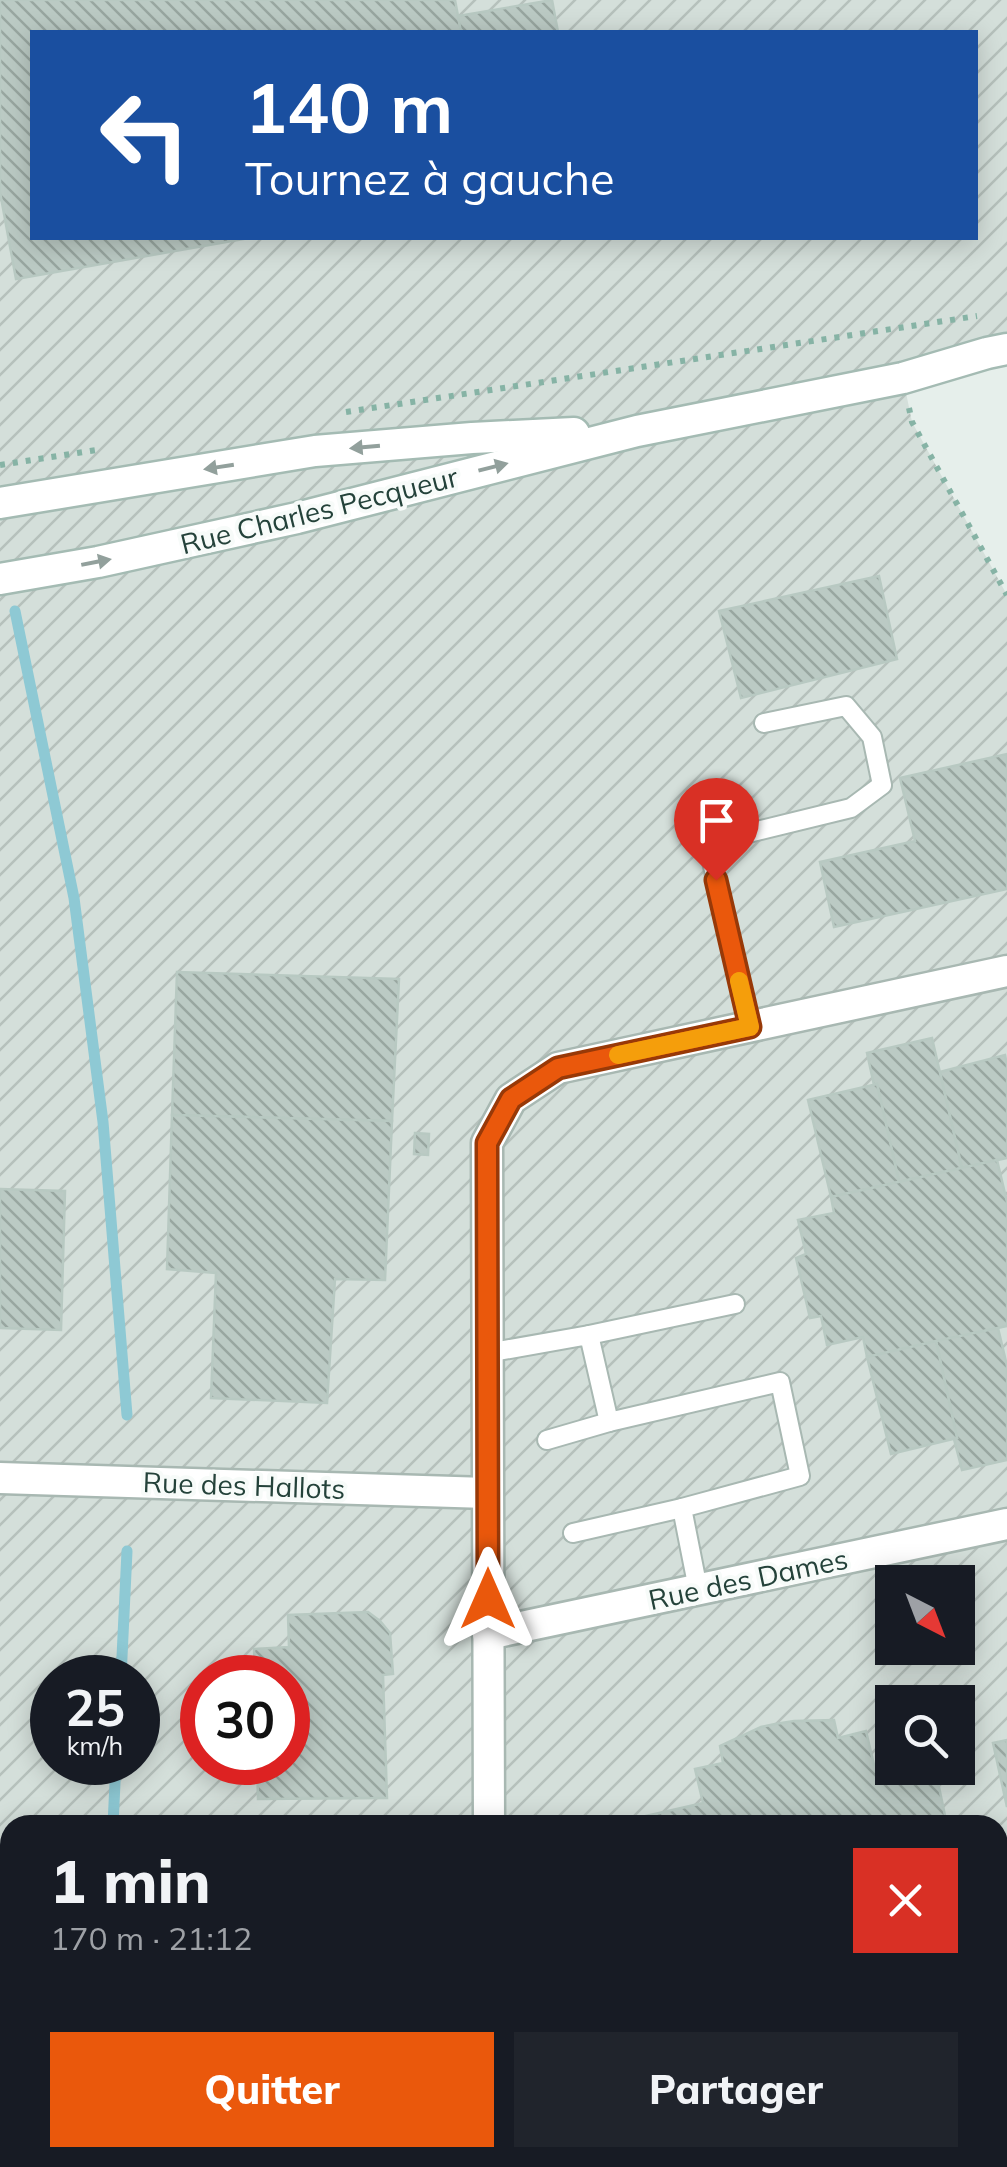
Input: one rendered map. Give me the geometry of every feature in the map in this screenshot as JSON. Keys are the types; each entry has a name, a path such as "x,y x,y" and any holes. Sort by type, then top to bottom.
{"street":[{"name":"Rue Charles Pecqueur","path":"0,579 98,562 297,518 636,430 902,378 1007,350"},
{"name":"Rue Charles Pecqueur","path":"0,503 315,451 636,430"},
{"path":"488,1815 487,1143 511,1099 558,1068 1007,971"},
{"name":"Rue des Hallots","path":"0,1478 488,1493"},
{"name":"Rue des Dames","path":"488,1634 1007,1524"}],"lane":[{"path":"708,843 851,808 882,785 872,737 846,706 764,722"},
{"path":"698,801 750,1027"},
{"path":"487,1353 735,1304"},
{"path":"589,1335 609,1422"},
{"path":"547,1440 780,1382 800,1476 573,1533"},
{"path":"682,1508 698,1590"}],"path":[{"path":"332,414 977,316"},
{"path":"902,378 912,422 1007,595"},
{"path":"0,465 98,450"}],"shaded area":[{"path":"0,0 1007,0 1007,353 903,378 912,422 1007,595 1007,1815 0,1815"}],"building":[{"path":"0,0 455,0 461,30 30,30 30,240 238,240 16,279 0,192"},
{"path":"552,0 558,30 461,30 458,16"},
{"path":"879,576 897,659 741,698 719,611"},
{"path":"1007,754 1007,889 834,927 820,862 915,841 900,778"},
{"path":"177,972 399,979 392,1121 172,1115"},
{"path":"932,1038 962,1168 899,1182 867,1053"},
{"path":"1005,1055 1007,1158 962,1168 940,1072"},
{"path":"877,1084 899,1182 831,1197 808,1100"},
{"path":"172,1115 392,1121 385,1280 335,1279 327,1403 211,1398 216,1273 167,1269"},
{"path":"415,1133 429,1134 428,1155 414,1154"},
{"path":"997,1160 1007,1202 1007,1326 867,1357 863,1337 827,1345 821,1316 810,1318 796,1258 806,1254 798,1220 834,1213 831,1197"},
{"path":"0,1189 65,1191 61,1330 0,1328"},
{"path":"998,1328 1007,1366 1007,1460 962,1470 936,1341"},
{"path":"936,1341 957,1438 891,1454 867,1357"},
{"path":"368,1612 390,1633 393,1674 383,1675 387,1798 258,1799 258,1785 310,1785 310,1655 254,1655 254,1649 289,1647 288,1615"},
{"path":"834,1720 838,1738 866,1731 875,1765 875,1785 939,1785 945,1815 650,1815 703,1803 695,1769 723,1763 720,1746 761,1727"},
{"path":"1007,1740 1007,1807 993,1743"}],"waterway":[{"path":"15,611 74,898 103,1122 127,1415"},
{"path":"122,1655 127,1551"},
{"path":"113,1815 115,1785"}],"slow traffic":[{"path":"618,1055 750,1027 739,981"}],"route":[{"path":"488,1599 487,1143 511,1099 558,1068 750,1027 716,880"}]}
